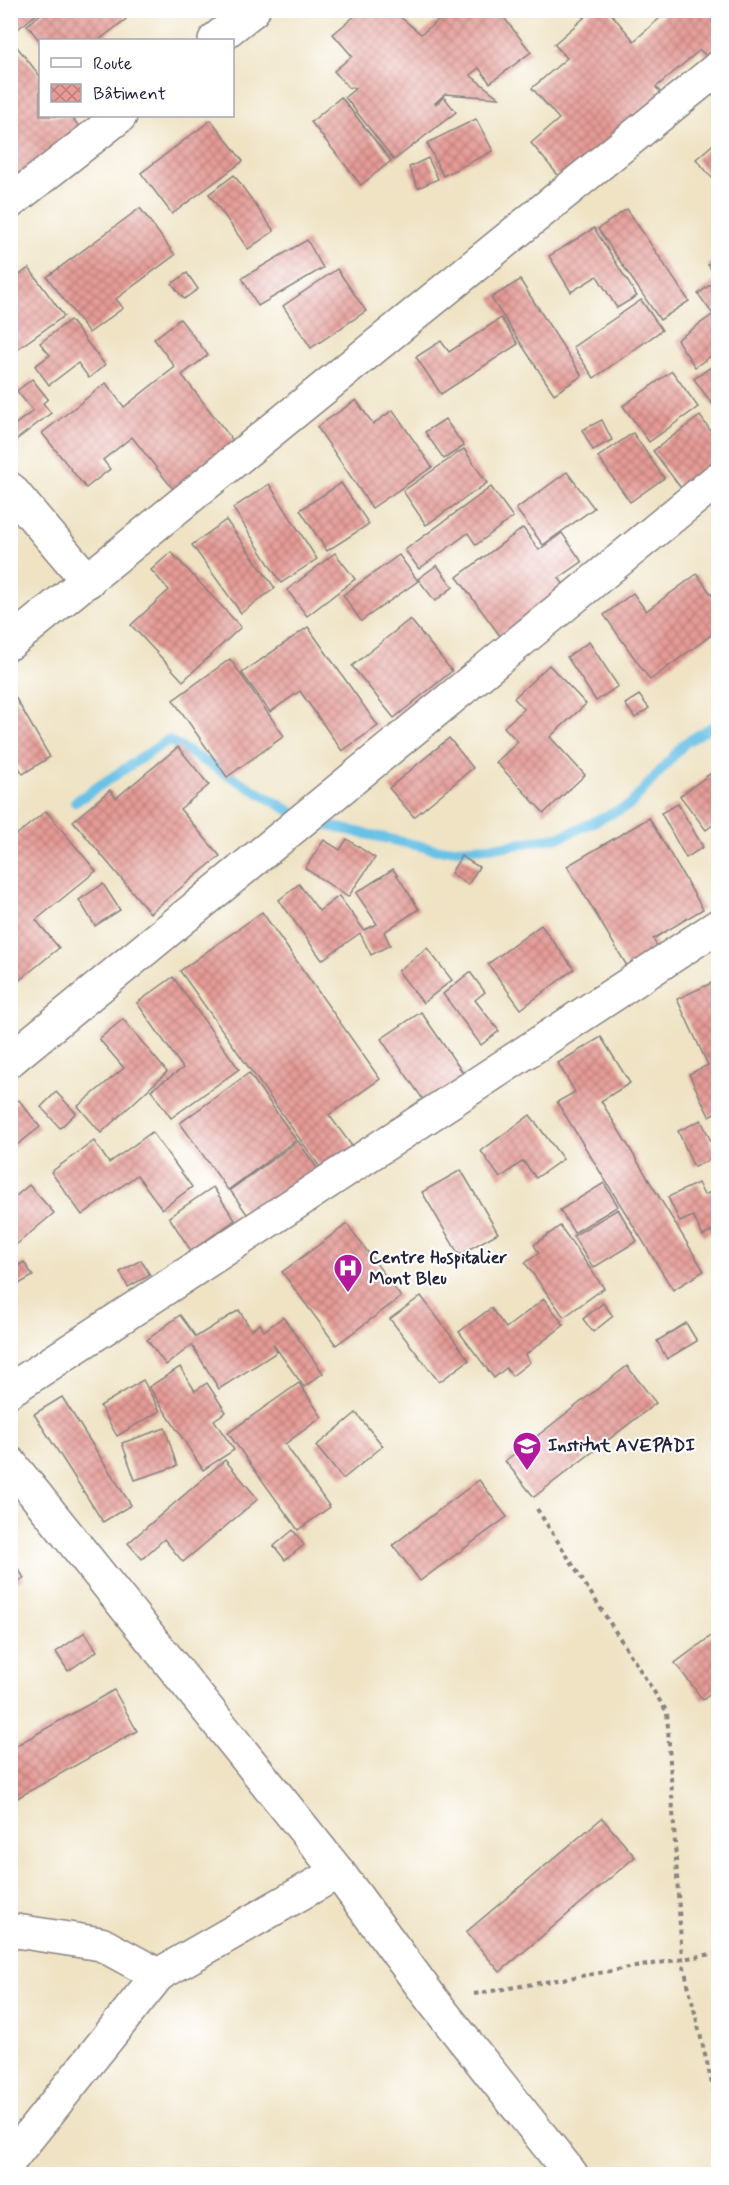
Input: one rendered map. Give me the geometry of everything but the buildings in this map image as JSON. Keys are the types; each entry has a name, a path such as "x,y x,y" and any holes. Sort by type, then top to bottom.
{"street":[{"path":"216,39 253,10"},
{"path":"10,643 718,68"},
{"path":"10,202 119,117"},
{"path":"10,1060 718,479"},
{"path":"10,489 88,581"},
{"path":"10,1390 718,926"},
{"path":"10,1463 338,1872 433,2001 571,2175"},
{"path":"10,2160 158,1975 338,1872"},
{"path":"10,1930 101,1944 158,1975"}],"path":[{"path":"537,1509 667,1712 682,1959 718,2109"},
{"path":"433,2001 718,1953"}],"waterway":[{"path":"330,826 438,850 507,846 563,836 630,805 685,743 718,723"},
{"path":"75,802 168,740 292,812"}],"place":[{"name":"Centre Hospitalier Mont Bleu","path":"348,1294"},
{"name":"Institut AVEPADI","path":"527,1472"}]}
